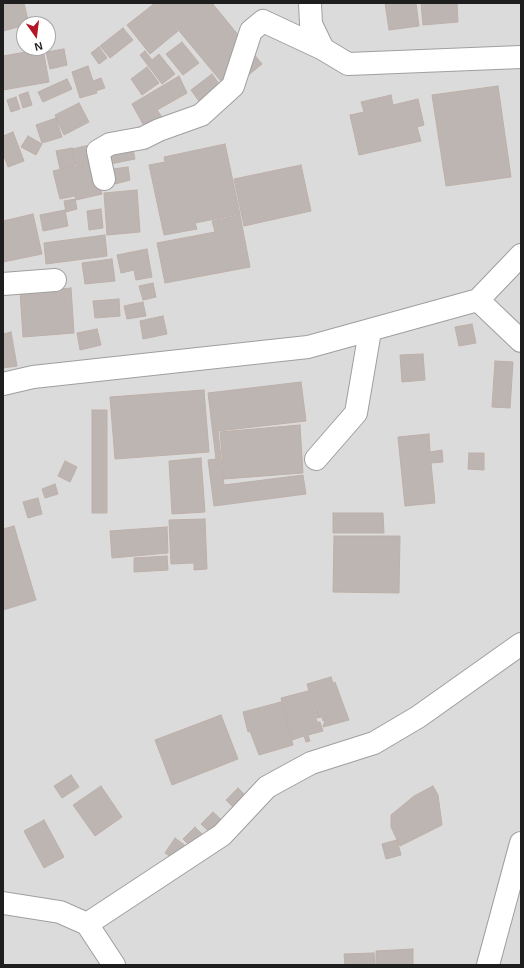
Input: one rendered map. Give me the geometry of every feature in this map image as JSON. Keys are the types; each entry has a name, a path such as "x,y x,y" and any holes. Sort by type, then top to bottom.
{"street":[{"path":"310,3 311,24 323,49"},
{"path":"104,179 98,151 110,144 143,138 159,130 201,115 233,86 251,31 263,21 323,49 348,64 521,57"},
{"path":"3,384 33,377 308,347 478,300 521,255"},
{"path":"3,284 55,280"},
{"path":"478,300 521,341"},
{"path":"316,459 356,412 370,331"},
{"path":"86,924 222,836 267,787 311,763 374,743 418,717 521,644"},
{"path":"488,965 521,843"},
{"path":"3,903 60,912 86,924 114,965"}],"shaded area":[{"path":"3,3 521,3 521,965 3,965"}],"building":[{"path":"3,3 24,3 27,16 16,16 16,28 3,31"},
{"path":"155,3 178,31 150,54 127,25"},
{"path":"156,3 212,3 262,64 229,91"},
{"path":"385,3 416,3 419,26 389,30"},
{"path":"421,3 457,3 458,22 423,25"},
{"path":"123,28 133,40 110,58 100,46"},
{"path":"182,42 199,63 183,75 166,54"},
{"path":"99,47 107,58 99,64 91,53"},
{"path":"64,49 67,65 50,69 47,56 56,56 56,50"},
{"path":"145,51 152,60 159,54 175,74 162,84 140,55"},
{"path":"16,54 16,56 44,56 49,82 3,90 3,56"},
{"path":"88,66 93,81 101,78 105,88 96,91 97,93 80,98 72,72"},
{"path":"147,67 159,83 142,95 131,79"},
{"path":"212,74 225,92 204,108 191,90"},
{"path":"179,76 187,93 157,110 162,117 144,126 132,104"},
{"path":"67,79 72,89 43,102 38,92"},
{"path":"498,86 511,177 446,186 432,95"},
{"path":"28,92 32,105 23,108 19,95"},
{"path":"391,95 393,105 418,99 424,125 417,127 421,141 359,155 350,115 364,112 361,102"},
{"path":"16,97 20,109 11,112 7,100"},
{"path":"79,103 89,122 64,135 55,115"},
{"path":"56,118 62,137 42,143 36,125"},
{"path":"13,132 24,161 8,167 3,153 3,136"},
{"path":"28,136 42,144 36,155 21,147"},
{"path":"225,144 240,214 195,223 197,229 164,235 149,165 165,162 164,157"},
{"path":"90,145 94,161 76,165 72,149"},
{"path":"72,148 75,165 60,169 56,151"},
{"path":"133,149 135,159 110,164 108,155"},
{"path":"94,162 102,194 76,200 75,196 60,199 53,171"},
{"path":"301,165 311,211 244,226 234,179"},
{"path":"128,167 130,180 115,184 113,169"},
{"path":"137,190 140,232 107,235 104,193"},
{"path":"75,199 77,209 66,212 64,201"},
{"path":"101,209 103,228 89,230 87,211"},
{"path":"65,210 68,226 43,231 40,215"},
{"path":"33,214 42,254 3,262 3,221"},
{"path":"240,215 250,267 165,283 157,243 215,232 212,221"},
{"path":"105,235 107,256 46,264 44,243"},
{"path":"147,249 152,277 136,280 134,270 121,273 117,255"},
{"path":"112,259 115,281 85,284 82,263"},
{"path":"153,283 156,297 143,300 139,286"},
{"path":"71,288 74,333 23,337 20,292"},
{"path":"119,299 120,316 95,318 93,301"},
{"path":"143,302 146,316 127,319 124,306"},
{"path":"163,316 167,334 143,339 140,321"},
{"path":"472,324 476,343 459,346 455,327"},
{"path":"97,329 101,345 80,350 77,333"},
{"path":"11,332 17,366 3,368 3,334"},
{"path":"423,354 425,380 402,382 400,355"},
{"path":"495,361 513,362 510,408 492,407"},
{"path":"301,382 306,421 218,431 224,485 303,475 306,494 214,506 208,460 216,459 208,393"},
{"path":"204,390 209,452 115,459 110,397"},
{"path":"92,410 107,410 107,513 92,513"},
{"path":"300,425 303,473 224,479 220,432"},
{"path":"429,434 430,452 442,450 443,462 431,463 435,503 405,506 398,437"},
{"path":"469,453 484,453 484,470 468,469"},
{"path":"201,458 205,512 172,514 169,461"},
{"path":"65,461 77,467 70,482 58,476"},
{"path":"55,484 58,494 45,498 42,489"},
{"path":"38,498 42,514 28,518 23,502"},
{"path":"333,513 383,513 384,533 333,533"},
{"path":"205,519 207,569 194,570 194,563 171,564 169,520"},
{"path":"14,526 36,600 3,610 3,529"},
{"path":"167,527 168,553 112,558 110,531"},
{"path":"334,536 400,536 399,593 333,592"},
{"path":"167,556 168,570 134,572 134,558"},
{"path":"331,677 333,683 335,682 349,720 323,727 325,720 323,721 322,717 317,718 307,684"},
{"path":"308,691 317,722 320,722 323,731 308,735 310,741 306,742 304,736 292,740 281,698"},
{"path":"281,702 293,745 259,755 250,731 248,732 243,712"},
{"path":"221,715 238,759 172,785 155,740"},
{"path":"71,775 79,787 62,798 54,786"},
{"path":"101,786 122,817 95,836 73,805"},
{"path":"433,786 438,795 442,825 400,846 391,827 391,815 414,796"},
{"path":"238,788 248,798 236,810 226,800"},
{"path":"213,812 226,824 214,836 201,824"},
{"path":"44,820 64,857 44,868 24,831"},
{"path":"195,827 206,838 194,850 183,839"},
{"path":"175,838 190,849 180,863 165,853"},
{"path":"397,840 401,855 386,859 382,844"},
{"path":"413,949 413,965 376,965 376,951"},
{"path":"374,953 375,965 345,965 344,954"}]}
